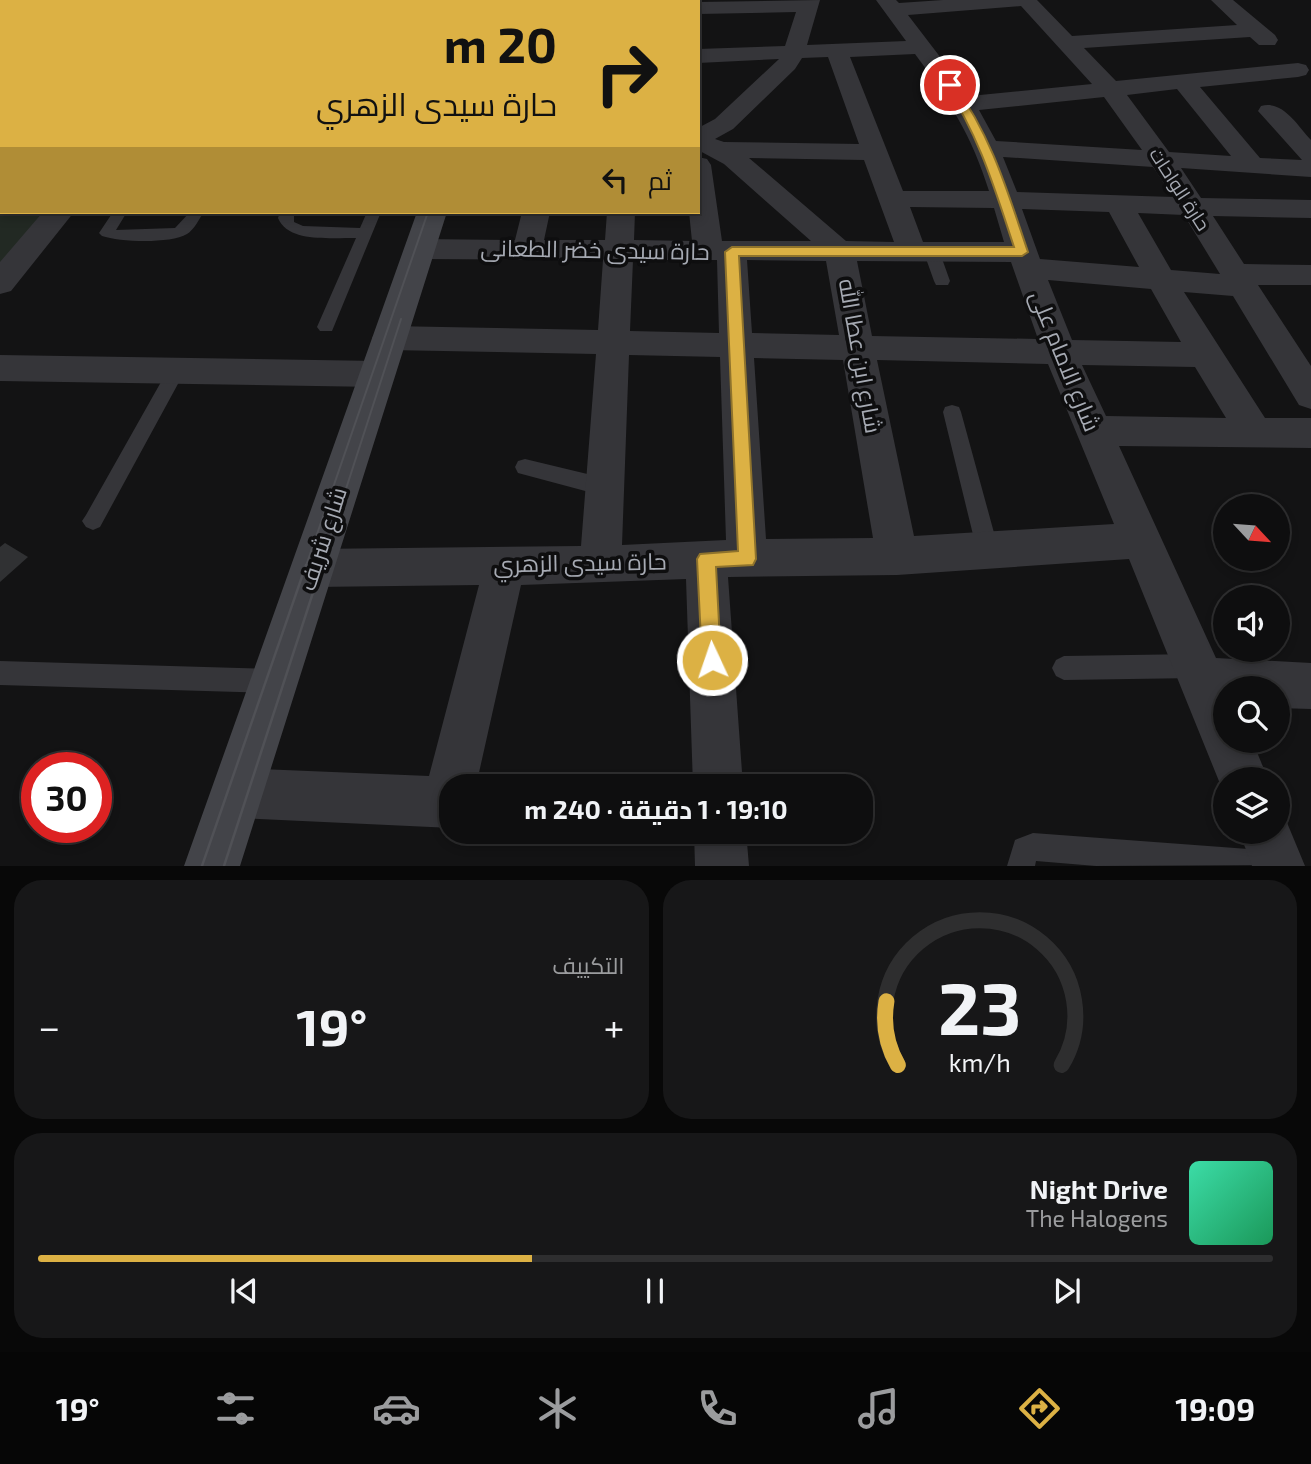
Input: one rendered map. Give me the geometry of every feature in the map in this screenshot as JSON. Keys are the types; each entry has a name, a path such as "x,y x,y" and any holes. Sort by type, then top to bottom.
{"main road":[{"name":"شارع شريف","path":"212,866 426,230"}],"street":[{"path":"890,5 1024,0"},
{"name":"حارة الواحات","path":"1024,0 1110,89 1161,159 1239,280 1295,345 1311,395"},
{"path":"1221,0 1271,40 1305,75"},
{"path":"700,8 809,3 794,53 778,75 724,124 704,148 737,344 718,774"},
{"name":"شارع الامام على","path":"890,5 964,104 987,148 1059,350 1213,705"},
{"path":"1067,43 1271,40"},
{"path":"700,56 922,47"},
{"path":"836,50 893,199 923,253"},
{"path":"964,104 1182,82 1305,75"},
{"path":"1182,82 1252,165"},
{"path":"1270,111 1311,155"},
{"path":"704,148 875,152"},
{"name":"شارع ابن عطا الله","path":"704,148 810,223 840,253 897,556"},
{"path":"987,148 1311,169"},
{"path":"893,199 1004,198 1194,208 1311,209"},
{"path":"1119,205 1205,355 1254,432"},
{"path":"0,283 57,214"},
{"path":"527,250 536,214"},
{"path":"600,565 621,214"},
{"name":"حارة سيدى خضر الطعانى","path":"426,230 527,250 923,253 1025,260 1163,281 1311,275"},
{"path":"0,368 176,370 613,341 1205,355"},
{"path":"1093,431 1254,432 1306,442"},
{"name":"حارة سيدى الزهري","path":"313,568 600,565 727,559 897,556 1140,540"},
{"path":"456,774 505,565"},
{"path":"1200,673 1311,686"},
{"path":"236,793 439,803"},
{"path":"721,844 722,866"},
{"path":"1270,844 1279,865"}],"lane":[{"path":"119,214 107,233 168,235 187,226 196,214"},
{"path":"286,214 288,225 300,231 365,233"},
{"path":"326,327 373,214"},
{"path":"923,253 942,281"},
{"path":"93,522 176,370"},
{"path":"952,412 988,551"},
{"path":"525,467 604,487"},
{"path":"1064,668 1200,673"},
{"path":"0,673 275,681"},
{"path":"1021,866 1025,850 1033,847 1279,865"}],"shaded area":[{"path":"0,214 50,214 0,273"}],"tram line":[{"path":"306,566 427,214"},
{"path":"321,566 401,319"},
{"path":"202,866 306,565"},
{"path":"224,866 322,565"}],"route":[{"path":"712,660 706,559 747,559 732,252 1022,252 987,148 970,114 950,85"}]}
